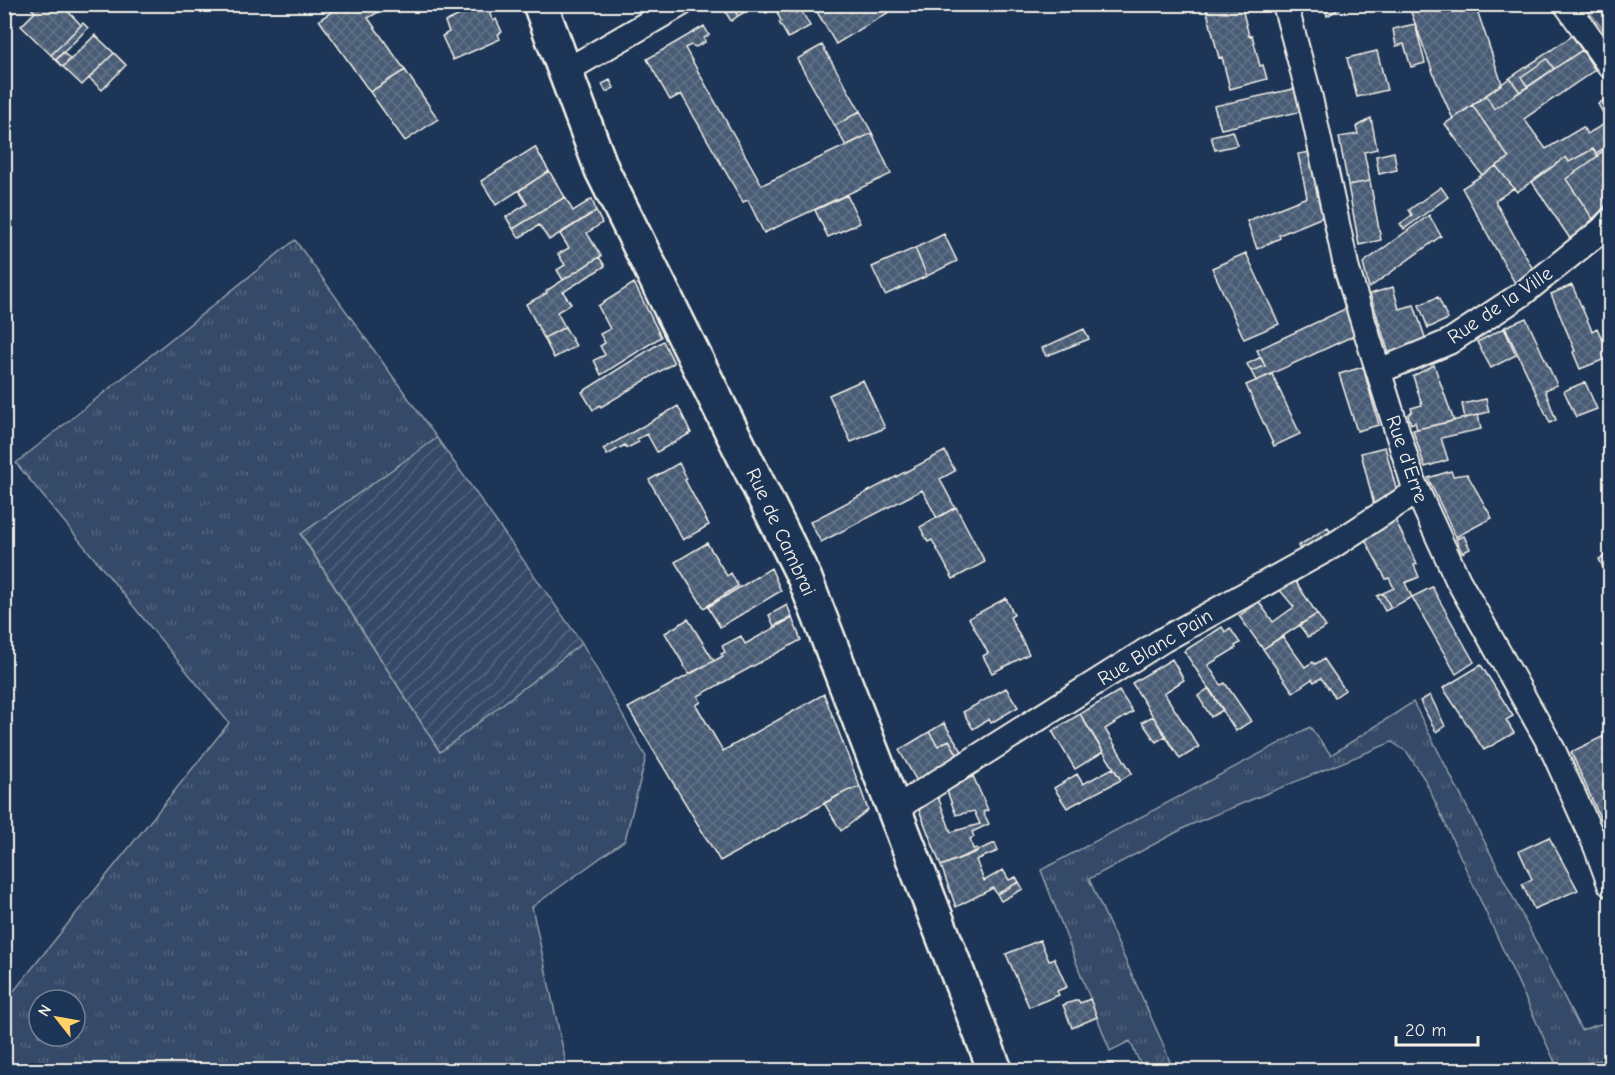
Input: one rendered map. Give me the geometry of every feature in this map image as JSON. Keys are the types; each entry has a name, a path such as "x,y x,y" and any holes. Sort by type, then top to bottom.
{"street":[{"name":"Rue de Cambrai","path":"540,4 602,170 806,579 995,1071"},
{"path":"564,72 681,4"},
{"name":"Rue d'Erre","path":"1285,4 1310,98 1347,270 1404,459 1458,580 1553,750 1611,884"},
{"path":"1566,4 1611,66"},
{"name":"Rue de la Ville","path":"1379,370 1449,342 1522,294 1611,221"},
{"name":"Rue Blanc Pain","path":"895,809 1163,640 1331,547 1417,491"}],"green space":[{"path":"1584,5 1610,5 1610,38"},
{"path":"295,240 437,438 301,535 440,752 582,643 646,757 625,840 532,907 566,1063 555,1070 5,1070 5,1002 229,723 16,463"},
{"path":"437,438 582,643 440,752 301,534"},
{"path":"1413,702 1581,1030 1610,1021 1610,1070 1605,1059 1558,1069 1425,780 1407,752 1392,742 1190,825 1089,879 1173,1070 1143,1070 1130,1041 1110,1051 1041,870 1310,727 1331,755"}],"building":[{"path":"27,4 61,4 81,25 51,55 21,26 35,12"},
{"path":"344,4 392,4 368,18 405,70 370,92 319,20"},
{"path":"483,4 493,21 496,19 502,32 498,34 500,39 453,60 442,36 449,32 445,22"},
{"path":"741,4 758,4 738,16 734,9"},
{"path":"761,4 778,4 778,6 766,13"},
{"path":"791,4 796,13 801,10 810,26 788,38 779,22 781,21 777,12 781,10 778,6"},
{"path":"829,4 885,4 889,12 836,44 817,12"},
{"path":"1205,4 1241,4 1249,36 1252,35 1260,66 1263,65 1267,79 1230,89 1222,57 1219,58"},
{"path":"1325,4 1348,4 1327,16"},
{"path":"1408,4 1475,4 1502,84 1453,119 1435,78"},
{"path":"4,6 13,13 4,21"},
{"path":"734,9 738,16 731,21 726,13"},
{"path":"83,23 88,28 56,60 51,55"},
{"path":"1415,24 1425,63 1411,67 1404,44 1396,46 1393,29"},
{"path":"704,26 709,35 704,38 705,42 696,47 691,45 685,48 762,185 872,133 891,174 764,233 748,200 743,202 681,94 670,100 647,59"},
{"path":"95,35 114,53 82,85 63,67"},
{"path":"1572,36 1582,50 1554,69 1547,59 1521,77 1528,87 1520,92 1510,78"},
{"path":"822,45 860,111 835,126 797,59"},
{"path":"1582,50 1595,70 1524,119 1546,149 1583,127 1587,134 1608,122 1598,104 1610,96 1610,145 1596,153 1593,149 1569,162 1566,157 1517,192 1496,166 1509,158 1472,105 1486,95 1494,109"},
{"path":"1377,51 1387,90 1357,97 1347,58"},
{"path":"63,52 70,59 63,67 56,60"},
{"path":"114,53 126,65 102,90 89,78"},
{"path":"1547,59 1554,69 1528,87 1521,77"},
{"path":"405,70 438,119 405,141 370,92"},
{"path":"1510,78 1520,92 1494,109 1486,95"},
{"path":"610,80 614,88 606,92 602,84"},
{"path":"1298,88 1303,111 1221,129 1214,106"},
{"path":"1472,105 1509,158 1482,175 1445,124"},
{"path":"860,111 872,133 846,146 835,126"},
{"path":"1371,118 1377,149 1364,152 1370,181 1348,185 1339,137 1358,134 1356,127"},
{"path":"1233,131 1238,145 1215,150 1211,136"},
{"path":"535,147 549,171 496,205 481,181"},
{"path":"1610,147 1610,201 1593,219 1566,179"},
{"path":"1593,149 1598,156 1566,179 1593,219 1571,240 1532,182 1566,157 1569,162"},
{"path":"1310,152 1323,217 1279,235 1280,238 1257,249 1247,221 1307,197 1298,154"},
{"path":"1394,152 1397,170 1379,174 1376,156"},
{"path":"1496,166 1514,188 1495,201 1535,273 1516,285 1462,188"},
{"path":"549,171 565,197 513,229 506,217 527,204 519,191"},
{"path":"1370,181 1381,240 1359,245 1348,185"},
{"path":"1441,187 1448,197 1404,229 1400,224 1412,215 1409,210"},
{"path":"847,195 860,223 828,237 815,210"},
{"path":"565,197 573,211 592,199 596,211 549,240 539,225 519,238 513,229"},
{"path":"596,211 602,223 587,233 601,256 563,280 557,270 565,265 558,254 569,248 560,234"},
{"path":"1429,215 1441,236 1369,288 1363,263"},
{"path":"944,234 957,261 927,276 915,248"},
{"path":"915,248 927,276 885,295 872,267"},
{"path":"1246,253 1279,324 1244,339 1212,268"},
{"path":"599,257 605,266 563,292 571,304 557,312 565,327 544,338 526,304 547,293 546,291"},
{"path":"634,283 661,337 601,375 594,360 605,355 600,346 605,343 600,334 610,329 598,306"},
{"path":"1572,285 1592,331 1597,328 1602,339 1605,338 1610,357 1580,369 1573,352 1575,351 1551,294"},
{"path":"1393,287 1399,309 1414,305 1427,343 1389,354 1370,294"},
{"path":"1438,297 1448,319 1428,328 1419,305"},
{"path":"1347,308 1355,335 1256,381 1251,371 1265,366 1257,350"},
{"path":"1526,318 1557,385 1545,390 1556,420 1550,423 1505,327"},
{"path":"565,327 576,346 554,358 544,338"},
{"path":"1504,328 1516,355 1491,368 1477,342"},
{"path":"1084,329 1089,339 1046,356 1042,348"},
{"path":"1606,340 1610,352 1610,357 1604,341"},
{"path":"663,341 674,363 593,410 582,392"},
{"path":"1261,357 1265,366 1251,371 1247,364"},
{"path":"1434,365 1454,421 1417,429 1415,422 1411,424 1408,415 1412,411 1411,408 1422,405 1413,376"},
{"path":"1363,367 1379,425 1357,431 1339,374"},
{"path":"1272,374 1300,434 1274,446 1246,385"},
{"path":"863,380 885,428 851,442 829,395"},
{"path":"1585,382 1597,409 1576,417 1564,391"},
{"path":"1486,399 1489,412 1465,418 1462,404"},
{"path":"678,406 691,433 657,452 647,434 637,439 639,442 627,448 625,445 607,455 603,449"},
{"path":"1478,415 1481,429 1441,438 1448,460 1425,467 1413,430"},
{"path":"1385,447 1398,496 1375,509 1361,453"},
{"path":"945,451 955,471 940,479 955,508 937,518 922,490 821,542 810,522"},
{"path":"679,463 687,479 685,480 709,525 683,540 649,480"},
{"path":"1451,471 1453,476 1467,474 1492,518 1456,537 1428,478"},
{"path":"956,507 985,562 953,579 932,540 928,542 920,527"},
{"path":"1395,520 1417,564 1414,565 1419,577 1405,583 1412,597 1391,608 1383,593 1394,588 1389,578 1386,579 1364,538 1373,530"},
{"path":"1328,527 1332,535 1302,553 1298,546"},
{"path":"1464,536 1470,549 1462,553 1456,539"},
{"path":"707,543 727,576 731,573 738,586 704,608 675,562"},
{"path":"1610,553 1610,582 1599,559"},
{"path":"771,568 781,591 720,627 708,607"},
{"path":"1294,579 1317,614 1263,649 1239,616 1259,602 1273,622 1294,607 1279,589"},
{"path":"1432,587 1474,662 1456,674 1412,597"},
{"path":"1383,593 1391,608 1385,611 1377,596"},
{"path":"1006,598 1014,615 1010,617 1029,654 992,673 983,656 988,653 969,618"},
{"path":"787,605 792,617 774,626 769,615"},
{"path":"1317,614 1326,627 1308,637 1299,625"},
{"path":"792,618 801,640 698,696 701,702 696,705 723,751 824,694 860,787 847,791 720,861 628,708 723,656 721,654 725,652 722,646 741,636 745,644"},
{"path":"688,619 714,661 689,674 665,633"},
{"path":"1222,627 1225,632 1230,628 1240,643 1235,646 1236,648 1208,665 1221,685 1225,683 1251,721 1236,731 1184,651"},
{"path":"1282,636 1305,667 1324,659 1345,690 1335,697 1321,678 1314,682 1312,679 1293,692 1263,649"},
{"path":"1172,659 1184,680 1164,693 1199,747 1180,759 1132,683"},
{"path":"1481,665 1513,716 1506,720 1514,733 1484,750 1443,688"},
{"path":"1006,688 1018,707 991,723 989,719 973,729 963,712"},
{"path":"1209,688 1223,710 1211,717 1198,696"},
{"path":"1119,691 1133,712 1105,729 1132,773 1121,780 1080,714"},
{"path":"1430,695 1445,726 1436,732 1420,701"},
{"path":"1080,714 1103,752 1075,769 1052,731"},
{"path":"1153,716 1166,736 1156,742 1142,722"},
{"path":"944,723 965,756 960,759 949,740 938,746 929,732"},
{"path":"929,732 938,746 949,740 960,759 918,783 899,750"},
{"path":"1604,736 1610,749 1610,840 1571,752"},
{"path":"1113,768 1121,780 1067,808 1054,788 1077,774 1083,784"},
{"path":"973,776 988,810 983,812 989,824 972,832 974,837 970,839 973,849 977,848 979,851 941,866 919,810 938,797 951,832 980,824 974,811 956,815 947,791"},
{"path":"860,787 868,810 841,831 824,803"},
{"path":"1549,837 1578,890 1534,909 1522,884 1532,879 1519,851"},
{"path":"995,843 998,851 976,860 984,881 1003,870 1009,880 1016,877 1019,882 997,894 993,888 956,907 941,866"},
{"path":"1019,882 1023,889 1001,901 997,894"},
{"path":"1040,940 1049,961 1054,958 1067,987 1057,991 1059,995 1029,1007 1006,954"},
{"path":"1090,999 1097,1017 1072,1028 1063,1005"},
{"path":"1112,1063 1115,1070 1094,1070"}]}
